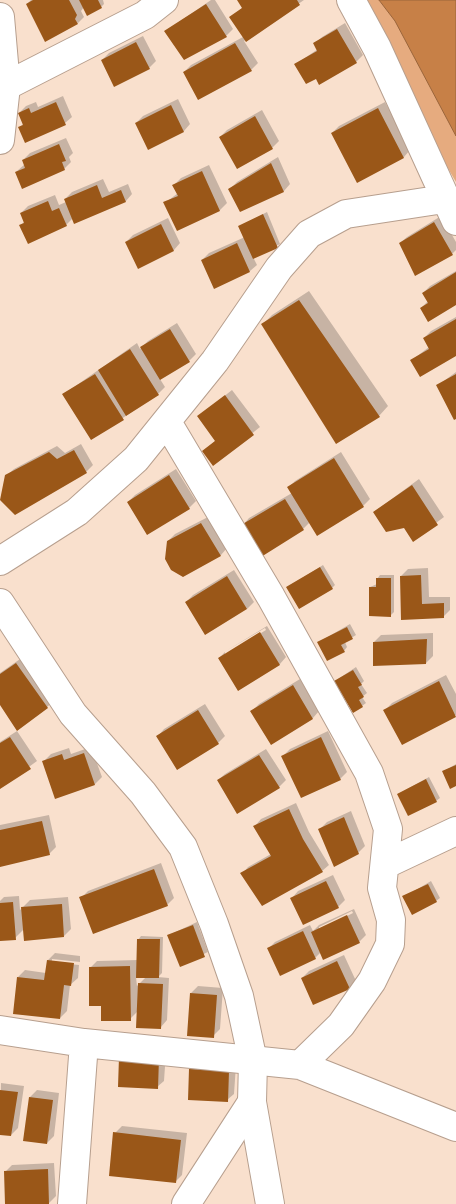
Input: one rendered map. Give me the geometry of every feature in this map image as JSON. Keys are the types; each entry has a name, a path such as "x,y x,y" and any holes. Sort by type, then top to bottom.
{"street":[{"path":"6,86 146,15 164,0"},
{"path":"0,560 77,512 136,459 215,361 279,268 309,234 346,214 450,210 377,48 351,0"},
{"path":"0,17 6,86 0,140"},
{"path":"167,422 271,597 369,773 388,830 386,864 382,888 391,920 390,944 372,981 341,1026 300,1065"},
{"path":"0,603 73,714 143,793 183,847 214,924 239,996 253,1061 252,1102 270,1204"},
{"path":"386,864 456,831"},
{"path":"0,1030 84,1043 300,1065 456,1126"},
{"path":"72,1204 84,1043"},
{"path":"186,1204 252,1102"}],"shaded area":[{"path":"349,0 456,0 456,182"},
{"path":"379,0 456,0 456,136 395,21"}],"building":[{"path":"33,0 69,0 77,15 75,19 78,24 45,42 26,4"},
{"path":"79,0 98,0 102,8 87,16"},
{"path":"237,0 297,0 300,5 246,42 229,17 242,8"},
{"path":"206,4 227,37 184,60 164,31"},
{"path":"337,29 357,63 319,85 316,79 306,84 294,64 317,51 313,43"},
{"path":"136,42 150,69 114,87 101,60"},
{"path":"235,43 252,71 198,100 183,72"},
{"path":"56,102 66,125 25,143 18,127 23,125 18,113 29,108 31,113"},
{"path":"171,105 184,132 148,150 135,123"},
{"path":"378,108 404,158 357,183 331,133"},
{"path":"255,116 273,149 237,169 219,137"},
{"path":"59,144 66,161 62,162 65,170 22,189 15,172 25,168 22,160"},
{"path":"271,163 284,192 240,212 228,189"},
{"path":"202,171 220,211 177,231 163,202 178,196 172,185"},
{"path":"97,185 102,198 121,190 126,202 74,224 64,199"},
{"path":"48,201 52,211 59,208 67,226 28,244 19,225 24,223 20,213"},
{"path":"263,214 278,248 253,259 238,226"},
{"path":"434,222 453,255 415,276 399,243"},
{"path":"161,224 174,251 138,269 125,242"},
{"path":"237,243 250,272 214,289 201,260"},
{"path":"456,272 456,305 428,322 420,308 428,303 422,293"},
{"path":"299,300 380,417 336,444 261,324"},
{"path":"456,319 456,356 420,377 410,360 429,349 423,338"},
{"path":"170,329 190,362 160,380 140,347"},
{"path":"130,349 159,395 126,416 98,370"},
{"path":"95,374 124,420 91,440 62,394"},
{"path":"456,374 456,419 454,420 436,385"},
{"path":"225,395 254,435 213,466 202,451 215,441 197,416"},
{"path":"74,450 87,473 15,515 0,500 5,475 49,452 57,459"},
{"path":"334,458 364,507 317,536 287,487"},
{"path":"169,475 190,509 147,535 127,502"},
{"path":"412,485 438,525 413,542 404,528 386,532 373,512"},
{"path":"285,499 304,530 261,557 241,525"},
{"path":"201,523 221,556 183,577 171,570 165,559 167,541"},
{"path":"320,567 333,589 299,609 286,587"},
{"path":"421,575 422,604 444,603 444,618 401,620 400,576"},
{"path":"227,576 247,609 205,635 185,602"},
{"path":"376,578 391,578 391,617 369,616 369,587 376,587"},
{"path":"347,627 353,639 341,645 345,652 327,661 317,642"},
{"path":"260,632 280,665 238,691 218,658"},
{"path":"427,639 426,664 373,666 373,642"},
{"path":"16,663 48,708 17,731 0,705 0,674"},
{"path":"353,670 362,685 358,687 364,697 359,700 363,707 353,713 334,681"},
{"path":"439,681 456,717 402,745 383,710"},
{"path":"293,685 313,719 271,745 250,711"},
{"path":"198,710 219,744 177,770 156,736"},
{"path":"10,737 31,769 0,789 0,743"},
{"path":"321,737 341,780 301,798 281,756"},
{"path":"84,753 95,785 55,799 42,761 62,754 64,760"},
{"path":"259,755 280,788 237,814 217,780"},
{"path":"456,765 456,786 450,789 442,771"},
{"path":"426,779 437,802 408,816 397,794"},
{"path":"289,809 303,839 323,872 262,906 240,873 271,856 253,826"},
{"path":"344,817 359,854 334,867 318,829"},
{"path":"42,821 50,855 0,867 0,830"},
{"path":"154,869 168,906 93,934 79,897"},
{"path":"326,881 339,908 303,925 290,898"},
{"path":"428,884 437,902 412,915 402,896"},
{"path":"13,902 16,940 0,941 0,903"},
{"path":"62,904 64,937 24,941 21,907"},
{"path":"347,915 360,943 323,960 311,932"},
{"path":"193,925 205,957 180,967 167,935"},
{"path":"303,931 316,959 280,976 267,948"},
{"path":"137,939 160,939 159,978 136,978"},
{"path":"47,960 74,963 71,986 64,985 60,1019 13,1014 17,977 44,980"},
{"path":"337,961 350,989 313,1005 301,978"},
{"path":"130,966 131,1021 101,1021 101,1006 89,1006 89,967"},
{"path":"138,983 163,984 161,1029 136,1028"},
{"path":"190,993 217,995 214,1038 187,1036"},
{"path":"119,1057 159,1058 158,1089 118,1087"},
{"path":"189,1069 229,1071 228,1102 188,1100"},
{"path":"0,1090 18,1092 11,1136 0,1135"},
{"path":"29,1097 53,1100 47,1144 23,1141"},
{"path":"113,1132 181,1140 176,1183 109,1176"},
{"path":"48,1169 49,1204 5,1204 4,1171"}]}
